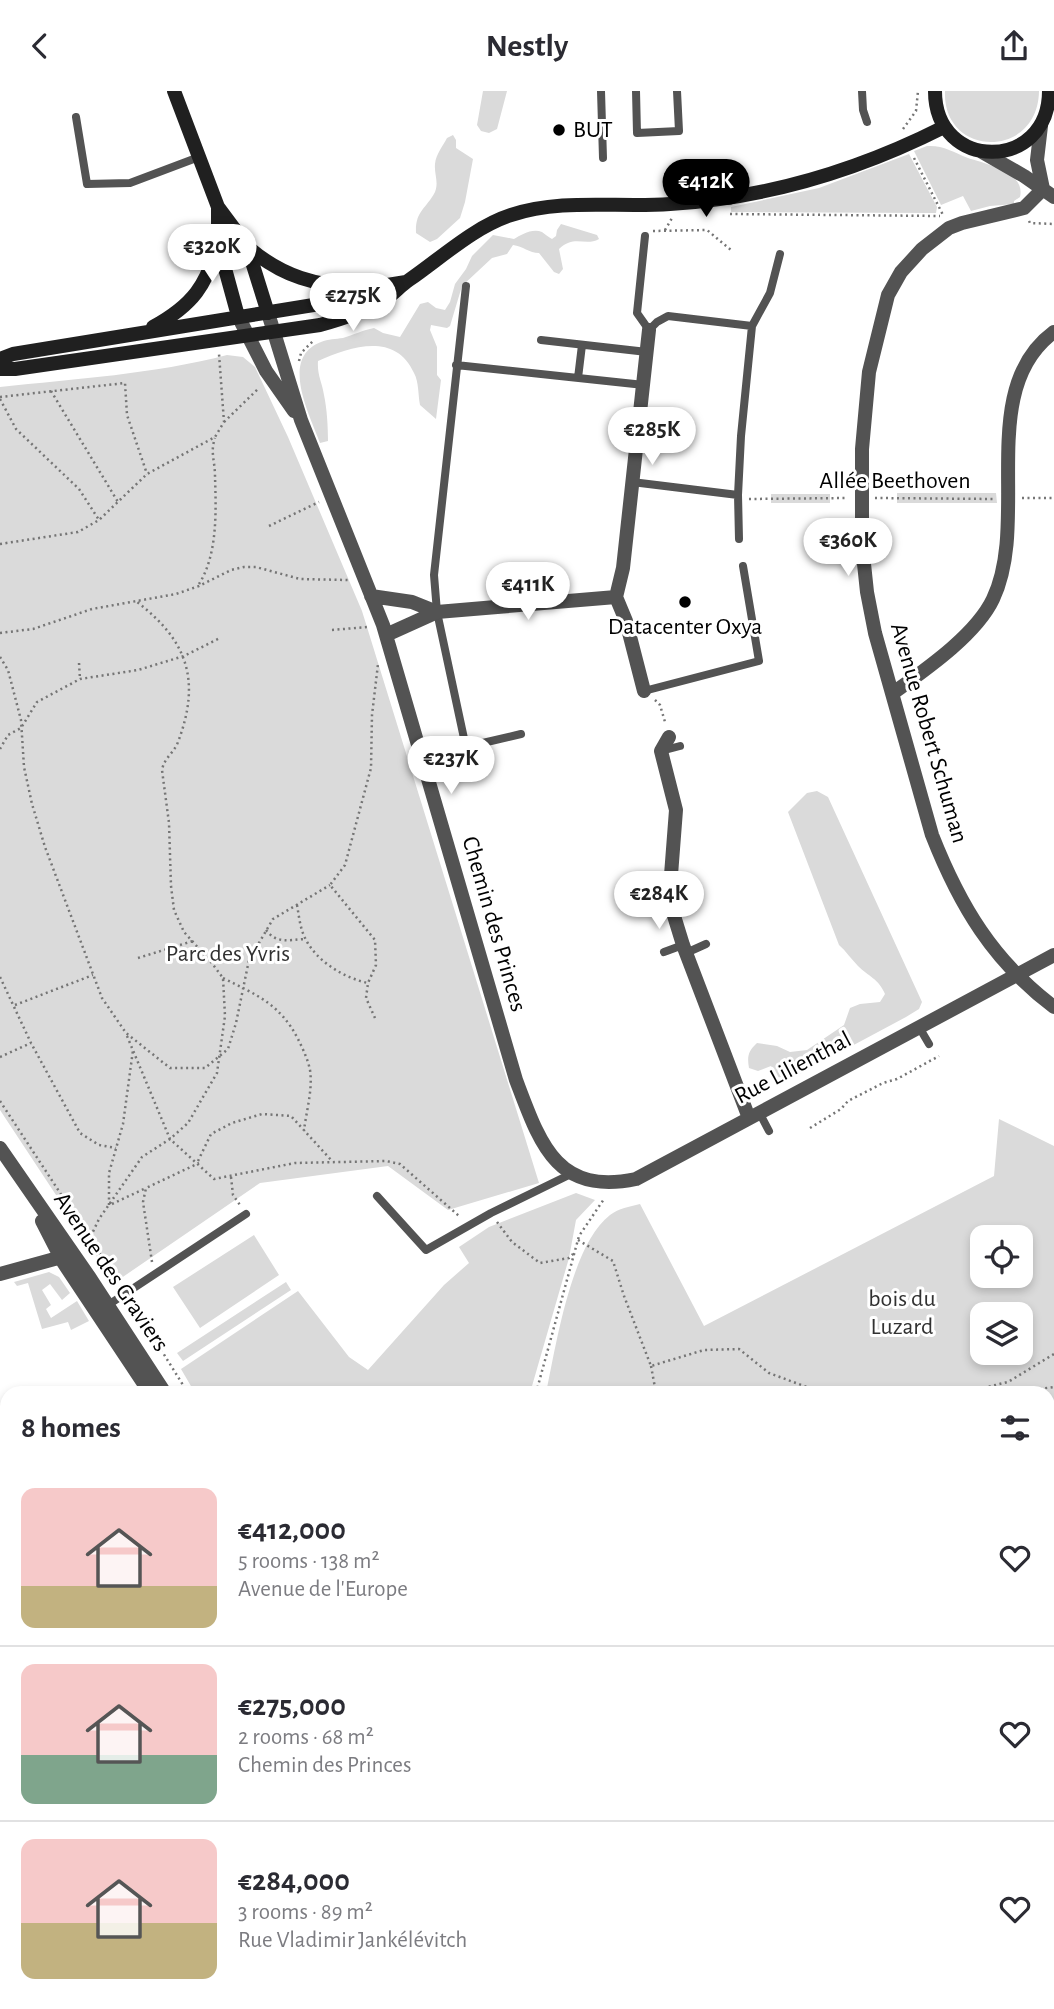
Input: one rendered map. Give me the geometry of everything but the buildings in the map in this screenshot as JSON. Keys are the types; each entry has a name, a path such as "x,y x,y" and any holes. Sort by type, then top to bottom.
{"main road":[{"path":"174,91 218,207 247,246 279,269 307,282 340,287 375,287"},
{"path":"935,91 936,111 944,127 954,139 982,152 1015,148 1030,139 1041,126 1047,110 1049,91"},
{"path":"0,369 275,333 344,318 386,299 487,226 530,209 564,205 669,205 741,198 810,182 848,169 944,127"},
{"path":"142,333 169,318 201,287 211,270 218,243 218,207"},
{"path":"218,243 238,316"},
{"path":"247,246 268,313"},
{"path":"0,359 13,353 332,302 375,287 408,281"}],"street":[{"path":"1041,126 1037,160 1049,193"},
{"path":"982,152 1049,193"},
{"name":"Avenue Robert Schuman","path":"1049,193 1024,208 984,216 950,228 922,249 901,272 888,295 869,372 863,425 862,545 875,633 932,835 944,864 966,908 1015,975 1054,1007"},
{"name":"Chemin des Princes","path":"268,313 301,421 384,630 516,1080 531,1119 549,1153 571,1174 588,1181"},
{"name":"Chemin des Princes","path":"238,316 266,371 301,421"},
{"path":"644,691 625,621 615,597 623,568 649,330"},
{"path":"893,693 972,630 988,609 1002,573 1012,405 1018,377 1032,351 1054,332"},
{"path":"371,596 412,602 437,612"},
{"path":"384,630 437,612 615,597"},
{"path":"674,742 661,751 676,810 670,888 672,911 685,949 754,1115"},
{"name":"Rue Lilienthal","path":"588,1181 613,1184 636,1179 1054,955"},
{"name":"Avenue des Graviers","path":"0,1149 67,1256 160,1386"},
{"path":"0,1275 67,1256"},
{"name":"Avenue des Graviers","path":"103,1308 146,1386"}],"lane":[{"path":"601,91 603,158"},
{"path":"636,91 637,133 679,131 677,91"},
{"path":"862,91 867,122"},
{"path":"76,117 87,184 130,183 199,157"},
{"path":"645,236 637,313 649,330 668,316 752,326"},
{"path":"739,539 738,495 743,405 752,326 770,293 780,254"},
{"path":"466,286 434,575 437,612 465,743 474,745 521,734"},
{"path":"541,340 647,352"},
{"path":"578,378 582,345"},
{"path":"456,365 644,385"},
{"path":"632,482 738,495"},
{"path":"644,691 759,661 743,566"},
{"path":"646,910 672,911"},
{"path":"664,952 706,944"},
{"path":"919,1027 929,1044"},
{"path":"754,1115 769,1131"},
{"path":"377,1196 426,1250 491,1213 571,1174"},
{"path":"103,1308 246,1214"}],"path":[{"path":"726,214 943,216 900,131 913,118 918,91"},
{"path":"662,215 674,215 665,230"},
{"path":"1030,223 1054,224"},
{"path":"645,236 651,231 707,230 731,250"},
{"path":"286,367 298,365 301,353 314,340"},
{"path":"217,341 224,422"},
{"path":"197,587 214,540 215,473 212,448 215,437 224,422 258,390 266,371"},
{"path":"99,520 79,488 16,429 0,397 125,383 127,415 147,474"},
{"path":"51,391 118,502"},
{"path":"0,544 78,531 99,520 147,474 215,437"},
{"name":"Allée Beethoven","path":"738,495 747,499 1054,498"},
{"path":"269,527 332,496"},
{"path":"0,633 33,628 84,611 176,594 197,587 231,569 244,567 257,567 300,579 365,580"},
{"path":"137,602 159,619 184,656 189,697 177,745 163,762 162,770 169,823 170,886 174,910 184,932 223,978 274,1006 286,1019 303,1048 310,1069 304,1131"},
{"path":"332,630 384,630"},
{"path":"0,749 8,735 21,728 37,702 80,679 138,670 184,656 220,638"},
{"path":"0,657 8,670 21,728 24,767 45,847 102,998 126,1033 170,1139 214,1179 295,1163 386,1161 400,1164 469,1226"},
{"path":"79,663 80,679"},
{"path":"126,1033 170,1068 205,1068 228,1048 249,960 273,919 330,885 345,865 371,768 372,715 378,664"},
{"path":"644,691 660,705 674,742"},
{"path":"330,885 375,940 376,965 368,983 366,998 374,1018"},
{"path":"297,905 305,939 314,952 350,979 368,983"},
{"path":"266,930 272,938 279,941 305,939"},
{"path":"138,958 193,941"},
{"path":"14,1006 93,975"},
{"path":"0,977 31,1043 80,1133 99,1146 116,1148"},
{"path":"90,1238 99,1219 142,1157 170,1139 188,1123 217,1073 225,1016 223,978"},
{"path":"0,1057 31,1043"},
{"path":"109,1205 110,1173 123,1124 133,1050"},
{"path":"810,1128 841,1109 848,1101 939,1056"},
{"path":"0,1101 184,1386"},
{"path":"198,1163 202,1147 211,1134 232,1123 262,1114 291,1116 332,1161"},
{"path":"109,1205 198,1163"},
{"path":"231,1177 233,1195 246,1214"},
{"path":"146,1188 143,1202 154,1273"},
{"path":"538,1386 578,1240 604,1199"},
{"path":"491,1213 512,1242 540,1263 569,1258 575,1253"},
{"path":"578,1240 613,1261 651,1366 655,1386"},
{"path":"651,1366 704,1350 739,1349 769,1373 804,1386"},
{"path":"991,1386 1007,1382 1054,1354"}],"green space":[{"path":"483,91 507,91 497,129 489,133 481,131 477,125"},
{"path":"945,91 1039,91 1035,114 1023,130 1008,139 990,142 973,139 958,129 948,113"},
{"path":"453,135 456,148 473,159 465,202 460,218 430,242 416,233 417,220 435,192 437,157 447,138"},
{"path":"927,146 943,148 1003,170 1017,181 1020,197 1014,204 971,211 963,196 941,205 914,151"},
{"path":"909,154 937,207 936,213 731,212 731,207 819,188"},
{"path":"561,224 597,235 599,239 570,242 559,249 563,269 559,274 554,272 539,253 513,245 507,254 492,258 462,286 450,326 447,328 431,325 430,330 437,347 437,375 441,380 436,419 420,405 414,373 406,360 395,351 371,346 344,351 318,361 328,436 328,441 320,443 301,388 302,361 308,350 324,341 374,328 400,337 420,304 428,302 445,310 455,284 472,256 493,235 514,239 538,231 552,239"},
{"name":"Parc des Yvris","path":"227,355 243,357 255,367 288,437 362,611 539,1183 448,1210 388,1166 260,1183 114,1283 0,1110 0,387 143,371"},
{"path":"897,493 996,493 997,503 897,503"},
{"path":"771,494 830,494 830,503 771,503"},
{"path":"817,791 828,797 922,1002 919,1009 906,1017 792,1078 775,1077 771,1066 758,1071 749,1068 749,1054 757,1043 777,1046 790,1052 807,1050 844,1025 850,1008 880,1002 885,994 876,981 839,945 788,812 807,793"},
{"name":"bois du Luzard","path":"999,1119 1054,1146 1054,1386 547,1386 567,1298 585,1249 596,1229 610,1215 640,1204 704,1326 994,1176"},
{"path":"576,1193 595,1200 576,1220 569,1258 532,1386 191,1386 181,1369 298,1291 349,1357 368,1370 444,1285 469,1263 459,1247 489,1227"},
{"path":"254,1235 279,1275 200,1328 173,1287"},
{"path":"49,1272 59,1277 70,1293 62,1300 50,1284 42,1290 51,1305 46,1309 51,1318 77,1301 89,1321 71,1330 68,1322 42,1329 28,1283 17,1286 14,1282"},
{"path":"286,1282 291,1290 183,1361 177,1353"}],"place":[{"name":"BUT","path":"559,130"},
{"name":"Datacenter Oxya","path":"685,602"}]}
